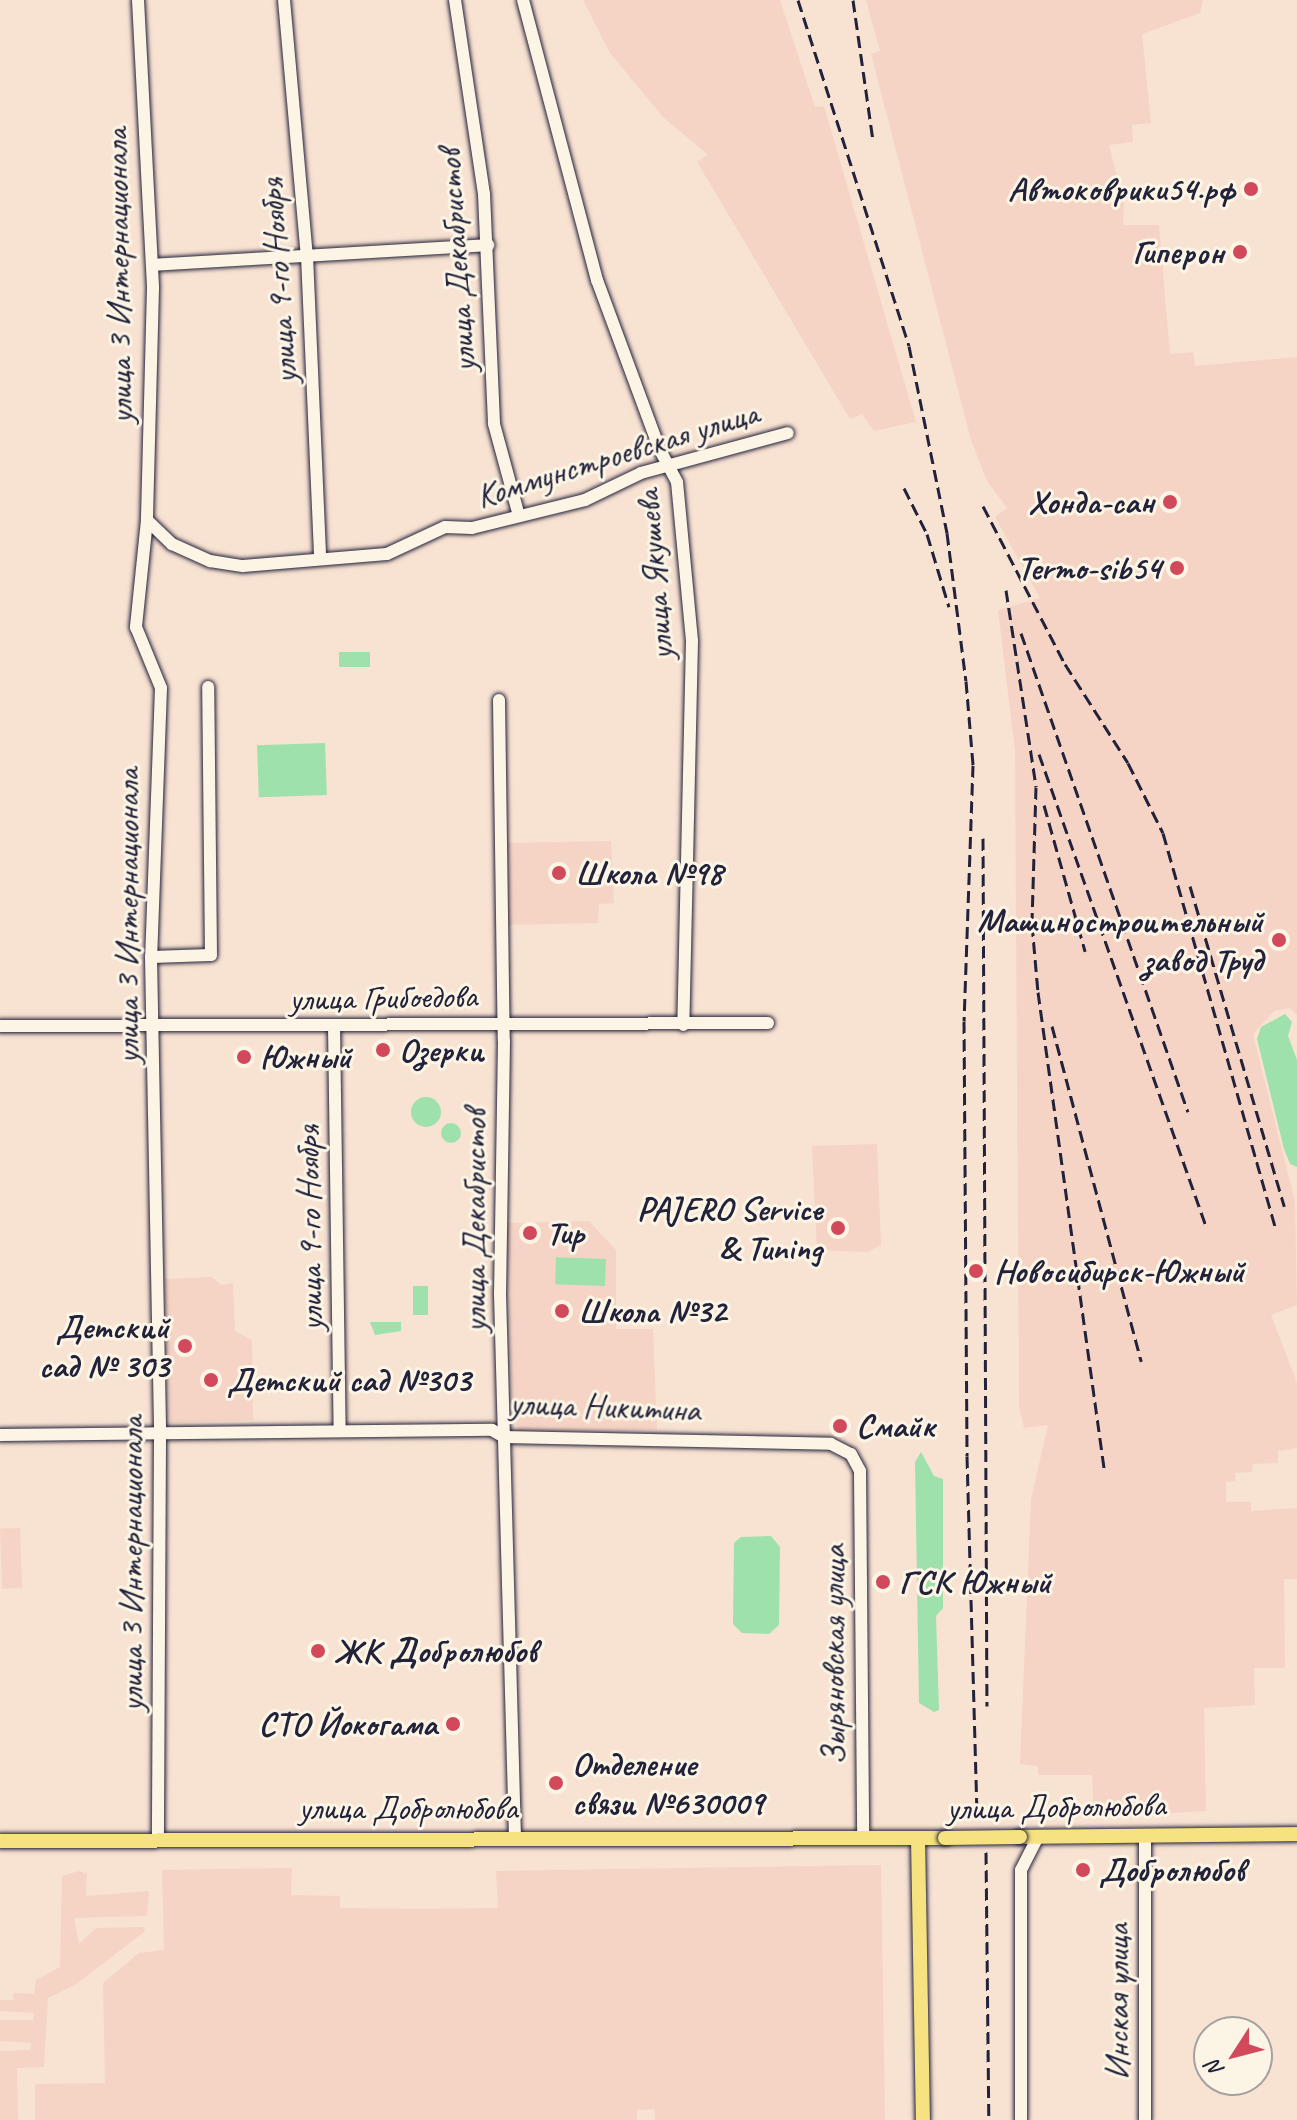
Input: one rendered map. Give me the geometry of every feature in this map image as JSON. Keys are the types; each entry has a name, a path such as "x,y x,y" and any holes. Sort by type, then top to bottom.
{"main road":[{"name":"улица Добролюбова","path":"0,1841 1297,1834"},
{"path":"918,1838 923,2120"}],"street":[{"name":"улица 3 Интернационала","path":"138,0 152,265 147,520 136,627 161,688 151,957 160,1437 158,1839"},
{"name":"улица 9-го Ноября","path":"284,0 307,256 320,558"},
{"name":"улица Декабристов","path":"455,0 488,245 494,424 519,516"},
{"name":"улица Якушева","path":"523,0 597,280 677,482 692,641 683,1025"},
{"path":"152,265 488,245"},
{"name":"Коммунстроевская улица","path":"147,520 172,544 210,561 243,566 387,554 445,527 472,528 585,500 641,473 788,433"},
{"path":"151,957 211,955 208,687"},
{"name":"улица Декабристов","path":"499,700 504,1024 500,1294 515,1838"},
{"name":"улица Грибоедова","path":"0,1026 153,1029 768,1023"},
{"name":"улица 9-го Ноября","path":"334,1025 340,1430"},
{"name":"улица Никитина","path":"0,1435 160,1437 340,1430 492,1430 504,1437 831,1444 851,1454 860,1471"},
{"name":"Зыряновская улица","path":"860,1471 863,1838"},
{"name":"Инская улица","path":"1145,1836 1145,2120"},
{"path":"1021,2120 1021,1870 1038,1837"}],"shaded area":[{"path":"583,0 780,0 815,107 824,106 916,422 874,431 862,414 850,419 697,162 708,155 662,116 610,53"},
{"path":"866,0 1203,0 1200,13 1142,34 1151,123 1132,125 1133,142 1109,145 1124,204 1123,225 1159,225 1170,354 1193,352 1195,366 1297,357 1297,1015 1290,1008 1274,1011 1253,1034 1295,1202 1297,1305 1271,1315 1297,1383 1297,1448 1278,1451 1278,1463 1253,1464 1252,1472 1235,1473 1235,1481 1226,1482 1226,1502 1251,1502 1251,1511 1297,1508 1297,1579 1284,1579 1285,1668 1254,1668 1255,1705 1204,1708 1206,1811 1094,1817 1092,1775 1038,1775 1038,1766 1020,1764 1031,1499 1048,1425 1024,1428 1019,1406 1015,751 998,610 1040,598 995,517 1007,508 987,481 971,440 871,54 880,51"},
{"name":"Школа №98","path":"611,841 614,903 599,904 598,923 508,925 505,843"},
{"path":"877,1144 881,1245 867,1252 817,1250 812,1146"},
{"name":"Школа №32","path":"589,1221 616,1250 616,1329 653,1329 657,1430 520,1431 513,1418 506,1223"},
{"name":"Детский сад №303","path":"212,1277 221,1285 233,1283 235,1331 252,1340 253,1420 170,1423 165,1279"},
{"path":"20,1528 22,1588 2,1589 0,1529"},
{"path":"881,1865 885,2120 655,2120 654,2109 637,2110 637,2120 35,2120 35,2084 105,2083 103,1983 139,1953 164,1950 162,1870 292,1868 291,1895 340,1896 340,1908 416,1909 498,1908 496,1871"},
{"path":"79,1871 87,1874 86,1896 149,1891 147,1916 74,1918 79,1944 96,1928 145,1927 144,1932 75,1985 48,1998 44,2067 17,2068 18,2120 0,2120 0,2051 30,2050 31,2043 0,2041 0,2020 33,2020 34,2013 0,2011 0,2000 13,2000 14,1993 34,1994 36,1980 60,1967 62,1876"}],"green space":[{"path":"339,652 370,652 370,667 339,667"},
{"path":"325,743 327,795 259,797 257,745"},
{"path":"1285,1014 1292,1022 1288,1036 1297,1060 1297,1167 1290,1164 1284,1149 1257,1039 1261,1027"},
{"path":"426,1097 437,1101 441,1112 437,1123 426,1127 415,1123 411,1112 415,1101"},
{"path":"451,1123 458,1126 461,1133 458,1140 451,1143 444,1140 441,1133 444,1126"},
{"path":"556,1257 606,1259 605,1286 555,1284"},
{"path":"413,1286 428,1286 428,1315 413,1315"},
{"path":"370,1322 401,1322 401,1331 375,1335"},
{"path":"921,1452 934,1476 943,1479 943,1608 936,1616 939,1710 934,1712 919,1703 915,1462"},
{"path":"771,1536 780,1547 779,1625 769,1634 742,1633 733,1624 734,1543 741,1537"}],"railway":[{"path":"798,0 909,346 947,533 966,681 973,765 964,1021 967,1456 977,1816"},
{"path":"853,0 873,141"},
{"path":"904,488 927,534 949,607"},
{"path":"983,506 1065,664 1128,763 1163,833 1275,1226"},
{"path":"1006,590 1036,787 1032,924 1038,992 1104,1470"},
{"path":"1021,633 1188,1112"},
{"path":"1039,754 1206,1226"},
{"path":"1044,805 1085,951"},
{"path":"983,838 987,1706"},
{"path":"1190,886 1284,1206"},
{"path":"1052,1026 1141,1361"},
{"path":"986,1852 989,2120"}],"place":[{"name":"Автоковрики54.рф","path":"1251,189"},
{"name":"Гиперон","path":"1240,252"},
{"name":"Хонда-сан","path":"1170,502"},
{"name":"Termo-sib54","path":"1177,568"},
{"name":"Школа №98","path":"559,873"},
{"name":"Машиностроительный завод Труд","path":"1279,940"},
{"name":"Озерки","path":"383,1050"},
{"name":"Южный","path":"244,1057"},
{"name":"PAJERO Service & Tuning","path":"838,1228"},
{"name":"Тир","path":"530,1233"},
{"name":"Новосибирск-Южный","path":"976,1271"},
{"name":"Школа №32","path":"562,1311"},
{"name":"Детский сад № 303","path":"185,1346"},
{"name":"Детский сад №303","path":"211,1380"},
{"name":"Смайк","path":"840,1426"},
{"name":"ГСК Южный","path":"883,1582"},
{"name":"ЖК Добролюбов","path":"318,1651"},
{"name":"СТО Йокогама","path":"453,1724"},
{"name":"Отделение связи №630009","path":"556,1783"},
{"name":"Добролюбов","path":"1083,1870"}]}
